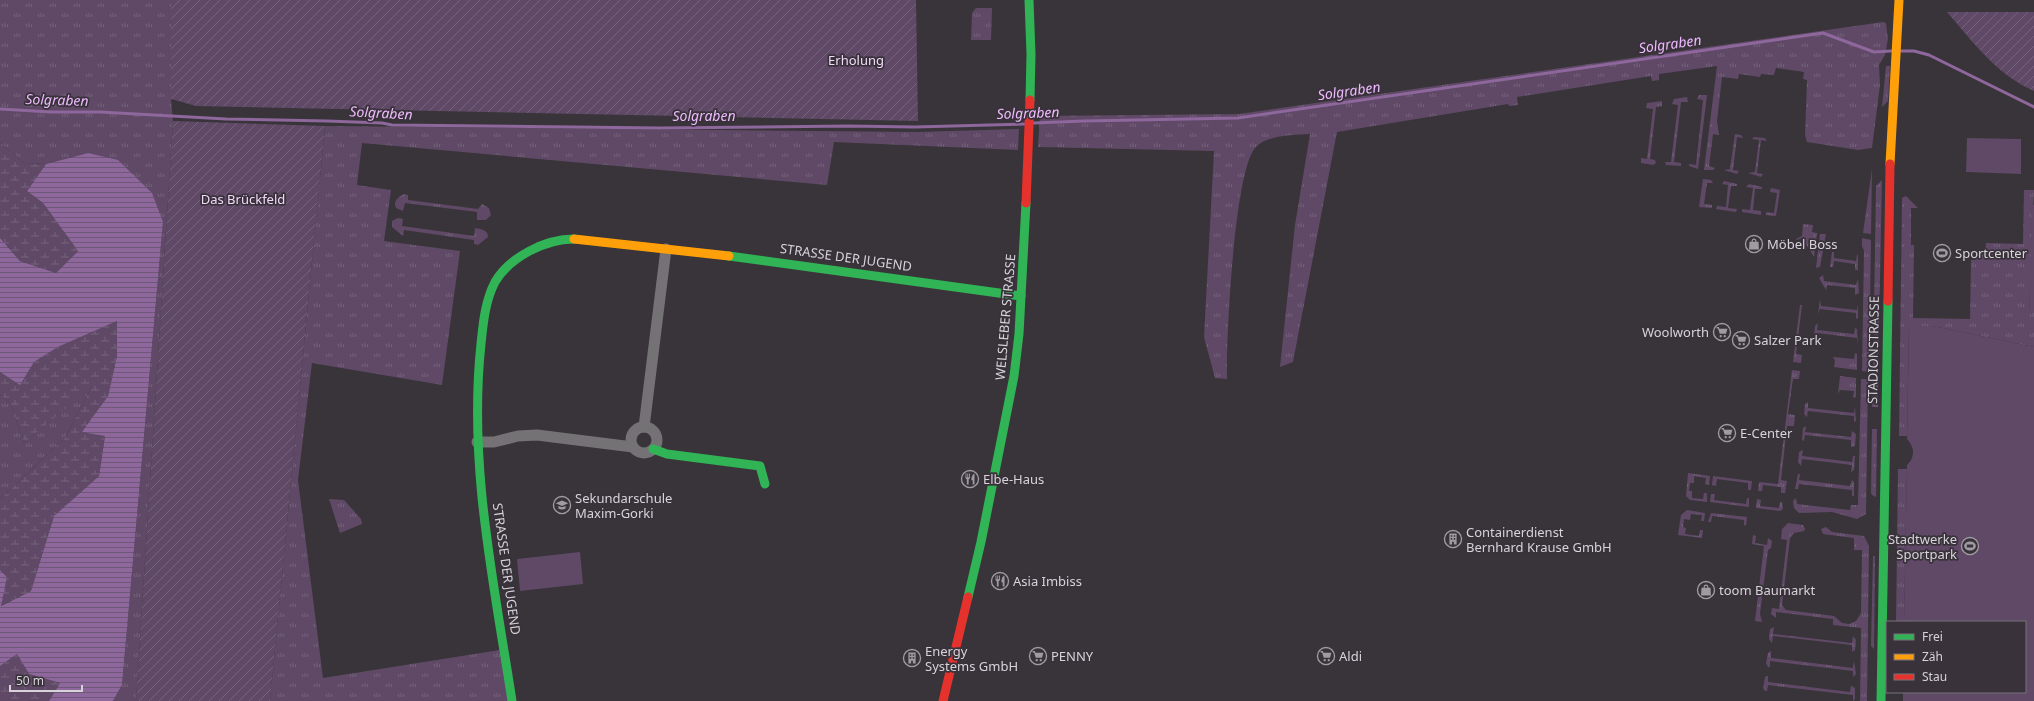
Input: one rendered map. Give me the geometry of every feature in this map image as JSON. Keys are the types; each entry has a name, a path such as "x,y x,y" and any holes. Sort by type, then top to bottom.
{"street":[{"name":"WELSLEBER STRASSE","path":"943,701 971,588 1013,383 1019,334 1029,127 1031,16 1029,0"},
{"name":"STADIONSTRASSE","path":"1880,701 1890,164 1899,0"},
{"name":"STRASSE DER JUGEND","path":"512,701 480,482 477,442 477,386 487,305 495,282 510,264 536,249 554,242 570,239 840,270 1021,296"},
{"path":"644,427 666,249"},
{"path":"477,442 494,442 518,436 537,435 633,447 640,452 649,452 653,449 656,442 656,435 654,431 644,427 636,430 631,438 633,447"},
{"path":"653,449 667,454 760,466 765,484"}],"green space":[{"path":"0,0 171,0 171,99 173,121 136,701 113,701 122,685 163,222 88,153 46,164 24,163 0,142"},
{"name":"Erholung","path":"171,0 916,0 918,121 196,106 171,99"},
{"path":"976,8 992,8 991,40 971,40 972,13"},
{"path":"1947,12 2034,12 2034,91 2008,76 1997,67 1976,46"},
{"path":"1883,22 1886,23 1888,39 1885,55 1879,65 1880,85 1872,148 1858,150 1807,142 1805,135 1807,80 1803,79 1804,72 1776,68 1774,75 1761,74 1760,77 1739,74 1738,79 1722,77 1717,121 1719,135 1713,134 1709,166 1715,168 1713,170 1704,170 1717,66 1659,74 1659,80 1652,81 1651,76 1517,97 1518,105 1509,106 1508,104 1337,132 1293,362 1280,367 1295,225 1310,134 1280,136 1266,140 1255,148 1248,164 1242,189 1237,222 1230,295 1227,379 1215,378 1204,337 1214,151 1038,147 1040,116 1239,114"},
{"path":"1886,66 1890,66 1888,101 1882,107"},
{"path":"1699,95 1707,95 1698,169 1689,166 1689,164 1696,165 1703,100 1697,99"},
{"path":"1687,97 1688,102 1681,102 1674,162 1681,163 1681,166 1666,165 1665,162 1671,162 1678,105 1672,104 1674,99"},
{"path":"1662,101 1662,106 1656,107 1650,159 1655,160 1656,163 1653,165 1641,163 1641,158 1647,159 1653,109 1646,108 1647,103"},
{"name":"Das Brückfeld","path":"173,121 325,126 270,701 136,701"},
{"path":"325,126 918,132 1019,129 1018,150 834,142 827,185 362,143 357,185 391,190 384,241 460,251 442,385 312,363 298,480 323,678 506,649 513,701 270,701"},
{"path":"1735,134 1741,135 1743,138 1737,137 1733,170 1739,171 1737,174 1724,170 1730,169"},
{"path":"1754,137 1765,138 1767,141 1761,140 1757,173 1763,174 1761,177 1748,173 1755,172 1759,140 1752,139"},
{"path":"1967,138 2021,139 2021,174 1966,172"},
{"path":"0,142 24,163 46,164 27,191 43,203 78,251 56,273 20,261 0,238"},
{"path":"1872,169 1871,234 1863,233"},
{"path":"1703,179 1711,180 1713,183 1707,183 1704,204 1712,205 1712,208 1699,207"},
{"path":"1882,180 1878,372 1873,372 1876,186"},
{"path":"1724,181 1737,184 1737,186 1731,186 1728,208 1737,209 1736,212 1716,209 1717,206 1726,207 1728,185 1722,184"},
{"path":"1749,184 1762,187 1762,189 1755,189 1753,210 1761,211 1761,215 1742,212 1742,209 1750,210 1753,188 1746,187"},
{"path":"1771,188 1780,190 1776,216 1766,215 1766,212 1774,213 1777,193 1770,192"},
{"path":"2024,190 2034,190 2029,313 2034,313 2034,347 1933,326 1909,326 1907,436 1899,436 1902,198 1906,196 1918,208 1911,208 1911,245 1914,245 1913,318 1970,319 1971,260 1980,257 1984,253 1986,243 2023,244"},
{"path":"404,194 408,195 408,200 478,209 482,204 489,208 491,215 486,220 477,220 477,212 405,203 403,211 396,208 395,203 398,198"},
{"path":"2032,205 2034,205 2034,313 2029,313"},
{"path":"398,218 403,219 402,226 474,236 475,228 485,231 488,237 478,245 474,244 474,240 404,230 403,236 392,227 392,221"},
{"path":"1803,224 1813,225 1812,232 1817,233 1814,257 1802,238 1796,239 1802,236"},
{"path":"1820,234 1826,234 1820,267 1816,268"},
{"path":"1862,238 1871,240 1869,372 1862,371 1864,251 1862,246"},
{"path":"1832,252 1834,252 1834,258 1856,261 1858,255 1858,270 1855,270 1855,264 1834,261 1833,267 1830,267"},
{"path":"1823,275 1824,281 1856,285 1858,279 1859,293 1855,295 1855,288 1827,285 1826,290 1819,278"},
{"path":"1820,299 1821,306 1857,310 1858,304 1858,318 1856,319 1856,313 1820,309 1818,314"},
{"path":"1800,305 1802,305 1796,354 1802,355 1801,363 1793,362"},
{"path":"117,321 117,356 108,396 83,432 105,435 99,476 54,516 31,591 0,606 7,577 0,570 0,499 65,438 92,386 24,443 10,402 0,395 0,372 20,384 34,362 58,347"},
{"path":"1818,323 1817,330 1854,334 1855,328 1857,329 1858,344 1857,338 1817,333 1816,338 1814,336 1815,326"},
{"name":"Stadtwerke Sportpark","path":"1909,326 1933,326 2034,347 2034,701 1903,701 1903,693 2026,693 2026,621 1904,621 1907,465 1913,456 1912,446 1907,439"},
{"path":"1855,353 1857,354 1857,370 1834,367 1835,361 1833,357 1854,359"},
{"path":"1792,370 1800,371 1799,379 1793,379 1788,414 1795,415 1794,426 1787,426 1781,480 1787,481 1785,493 1781,493 1781,487 1763,485 1762,491 1758,491 1759,482 1778,484"},
{"path":"1840,376 1856,378 1856,397 1853,398 1854,391 1840,390 1838,394"},
{"path":"1861,379 1868,379 1866,514 1857,519 1832,512 1799,513 1794,508 1793,501 1796,498 1797,504 1850,510 1851,505 1858,505"},
{"path":"1873,380 1878,381 1878,407 1872,407"},
{"path":"93,384 65,438 0,499 0,395 10,402 24,443"},
{"path":"1808,402 1808,408 1854,413 1855,407 1856,421 1854,422 1854,416 1808,411 1807,417 1804,414 1805,404"},
{"path":"1806,426 1805,432 1851,437 1852,431 1856,434 1855,446 1851,447 1851,440 1805,435 1804,441 1802,440 1803,428"},
{"path":"1872,429 1877,429 1876,497 1871,493"},
{"path":"1803,450 1802,456 1852,462 1853,456 1855,456 1854,470 1851,472 1852,465 1802,459 1801,466 1798,462 1799,452"},
{"path":"1898,469 1907,469 1904,621 1896,621"},
{"path":"1688,473 1710,476 1709,485 1705,484 1706,478 1694,476 1694,483 1690,483 1689,491 1692,491 1692,498 1703,499 1704,493 1707,493 1707,502 1690,500 1686,496"},
{"path":"1798,474 1800,474 1799,480 1850,486 1852,480 1854,482 1854,496 1852,496 1852,490 1799,484 1798,489 1795,489"},
{"path":"1713,476 1752,481 1751,490 1748,490 1748,483 1717,479 1716,486 1712,485"},
{"path":"1711,494 1715,494 1714,500 1746,504 1747,498 1749,498 1749,507 1710,502"},
{"path":"329,499 344,500 361,519 362,524 340,533"},
{"path":"1757,499 1761,500 1760,506 1779,508 1780,502 1782,502 1783,509 1780,511 1756,508"},
{"path":"1687,510 1705,513 1704,521 1701,521 1702,515 1691,514 1690,520 1684,519 1683,527 1686,528 1685,534 1699,536 1700,530 1703,530 1702,538 1678,535 1681,515"},
{"path":"1711,513 1747,517 1746,526 1744,525 1744,520 1712,516 1711,522 1708,522"},
{"path":"1788,523 1803,525 1805,529 1804,531 1794,533 1790,538 1782,605 1786,610 1834,616 1842,623 1849,624 1856,621 1861,613 1862,550 1854,550 1854,538 1823,534 1821,529 1826,527 1832,532 1864,536 1869,546 1867,701 1860,701 1861,628 1833,625 1833,619 1776,612 1776,618 1771,614 1772,608 1779,609 1787,540 1781,539 1782,529"},
{"path":"1753,535 1756,536 1755,543 1767,545 1768,538 1772,541 1771,548 1768,550 1760,614 1762,622 1755,621 1764,546 1752,544"},
{"path":"580,552 583,584 520,591 517,559"},
{"path":"1873,556 1875,556 1874,649 1871,646"},
{"path":"1774,627 1773,634 1852,643 1853,636 1856,640 1855,650 1852,652 1852,645 1773,636 1772,643 1769,639 1770,629"},
{"path":"1771,651 1771,658 1853,668 1854,661 1856,674 1853,677 1853,671 1770,661 1770,667 1768,667 1766,663 1768,653"},
{"path":"17,654 29,674 60,683 49,701 0,701 0,666"},
{"path":"1768,676 1768,682 1850,692 1851,686 1855,688 1855,699 1853,701 1853,695 1768,685 1767,691 1765,691 1763,688 1765,677"}],"shaded area":[{"path":"88,153 118,160 152,193 163,222 122,685 113,701 49,701 60,683 29,674 17,654 0,666 0,570 7,577 1,606 31,591 54,516 99,476 105,436 82,432 108,396 117,356 117,321 58,347 34,362 20,385 0,372 0,238 20,261 56,273 78,251 43,203 27,191 46,164"}],"waterway":[{"name":"Solgraben","path":"1034,123 1238,118 1823,33 1874,52 1891,51"},
{"name":"Solgraben","path":"1901,51 1914,51 1929,55 2034,107"},
{"name":"Solgraben","path":"0,109 51,112 100,112 226,119 382,123 392,125 659,128 848,126 915,127 1025,124"}],"traffic: fast":[{"path":"1029,0 1031,54 1030,100"},
{"path":"968,597 981,542 1014,376 1019,334 1026,203"},
{"path":"512,701 491,568 480,479 478,389 484,321 487,305 495,282 510,265 519,257 540,246 552,242 574,239"},
{"path":"729,256 1021,296"},
{"path":"1881,701 1888,301"},
{"path":"653,449 667,454 760,466 765,484"}],"traffic: slow":[{"path":"1890,164 1899,0"},
{"path":"574,239 729,256"}],"traffic: jam":[{"path":"1026,203 1030,100"},
{"path":"1888,301 1890,164"},
{"path":"943,701 968,597"}],"place":[{"name":"Möbel Boss","path":"1754,244"},
{"name":"Sportcenter","path":"1942,253"},
{"name":"Woolworth","path":"1722,332"},
{"name":"Salzer Park","path":"1741,340"},
{"name":"E-Center","path":"1727,433"},
{"name":"Elbe-Haus","path":"970,479"},
{"name":"Sekundarschule Maxim-Gorki","path":"562,505"},
{"name":"Containerdienst Bernhard Krause GmbH","path":"1453,539"},
{"name":"Stadtwerke Sportpark","path":"1970,546"},
{"name":"Asia Imbiss","path":"1000,581"},
{"name":"toom Baumarkt","path":"1706,590"},
{"name":"PENNY","path":"1038,656"},
{"name":"Aldi","path":"1326,656"},
{"name":"Energy Systems GmbH","path":"912,658"}]}
